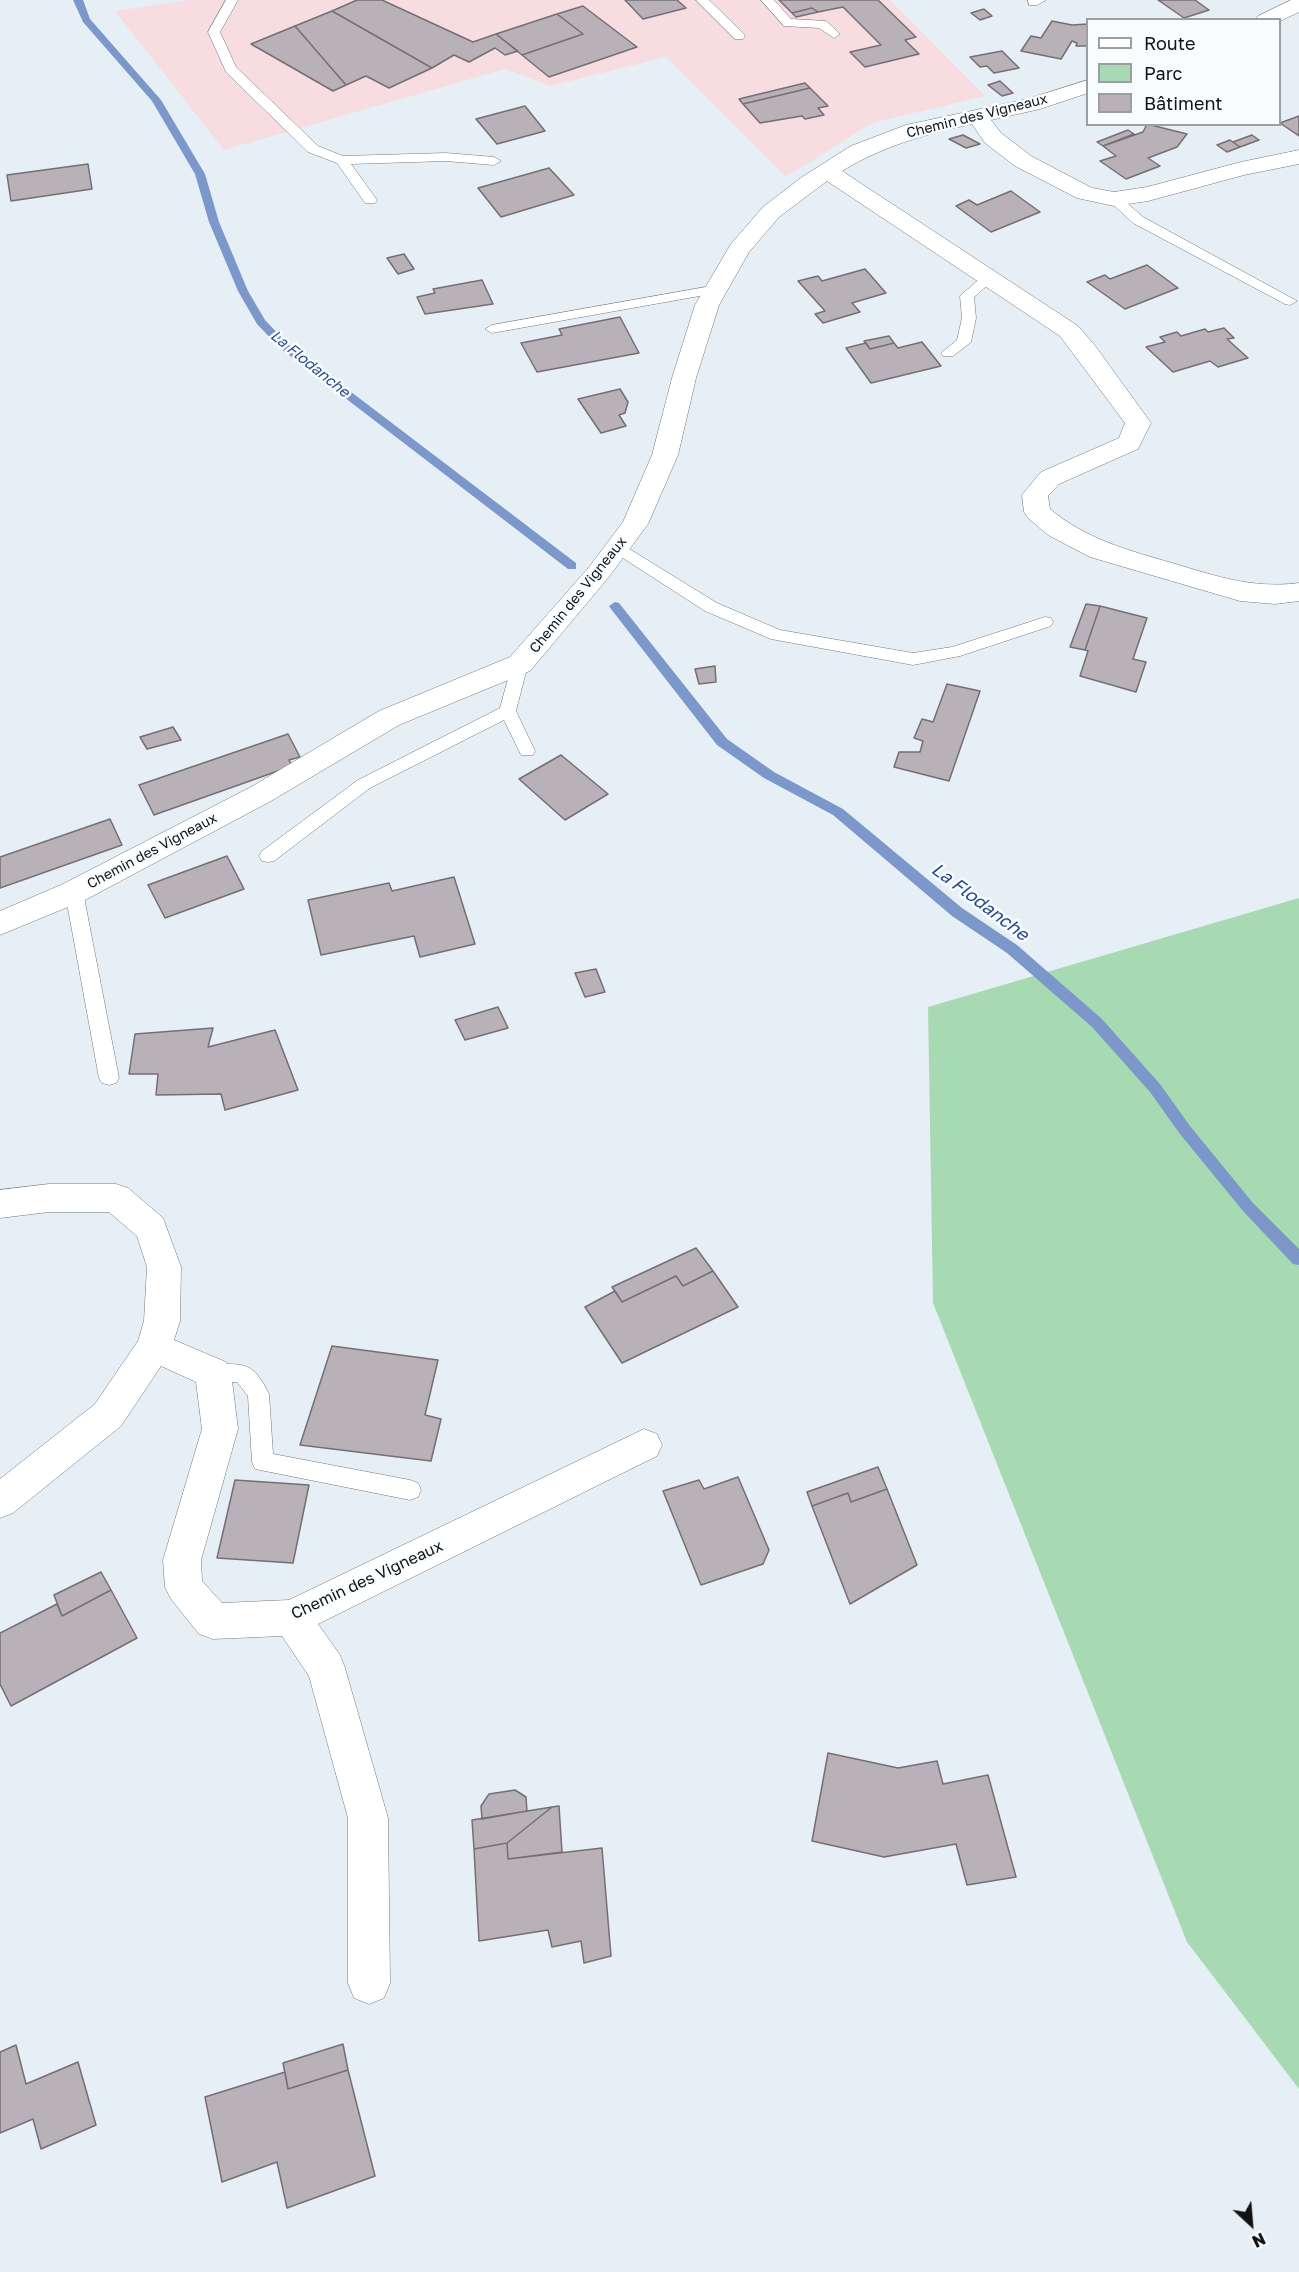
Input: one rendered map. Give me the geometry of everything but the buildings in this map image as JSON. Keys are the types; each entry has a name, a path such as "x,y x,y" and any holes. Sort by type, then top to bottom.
{"street":[{"path":"1269,18 1299,4"},
{"name":"Chemin des Vigneaux","path":"0,924 74,892 261,794 389,718 520,664 635,524 665,455 684,378 707,305 740,249 771,212 859,151 914,130 1032,105 1086,87"},
{"path":"977,115 993,138 1023,160 1085,193 1114,199 1148,194 1241,169 1299,157"},
{"path":"827,171 1069,332 1087,352 1138,423 1129,443 1050,478 1035,495 1037,512 1057,529 1099,551 1240,592 1275,595 1299,592"},
{"path":"0,1204 49,1198 116,1198 151,1228 164,1267 162,1321 154,1347 108,1415 0,1501"},
{"path":"154,1347 213,1373"},
{"name":"Chemin des Vigneaux","path":"213,1373 220,1429 182,1560 184,1587 213,1621 292,1618 644,1445"},
{"path":"292,1618 326,1668 368,1818 369,1983"}],"lane":[{"path":"232,0 214,32 230,69 312,149 342,160 446,157 494,161"},
{"path":"702,0 739,36"},
{"path":"767,0 788,23 822,24 834,34"},
{"path":"342,160 370,200"},
{"path":"1114,199 1138,220 1290,301"},
{"path":"948,353 964,342 969,318 967,296 989,279"},
{"path":"492,329 717,289"},
{"path":"618,547 711,607 777,635 913,659 954,652 1046,622"},
{"path":"520,664 508,711 527,751"},
{"path":"268,856 364,784 508,711"},
{"path":"74,892 109,1078"},
{"path":"213,1373 243,1373 258,1394 263,1462 410,1490"}],"shaded area":[{"path":"189,0 890,0 985,96 872,123 786,177 666,57 550,86 505,69 224,150 115,11"}],"green space":[{"path":"1299,898 1299,2089 1187,1942 933,1303 928,1007"}],"waterway":[{"name":"La Flodanche","path":"78,0 86,20 156,100 200,174 214,222 243,291 261,322 284,346 572,566"},
{"name":"La Flodanche","path":"615,606 722,742 769,775 838,812 957,912 1012,949 1097,1023 1155,1088 1185,1130 1248,1207 1299,1259"}]}
